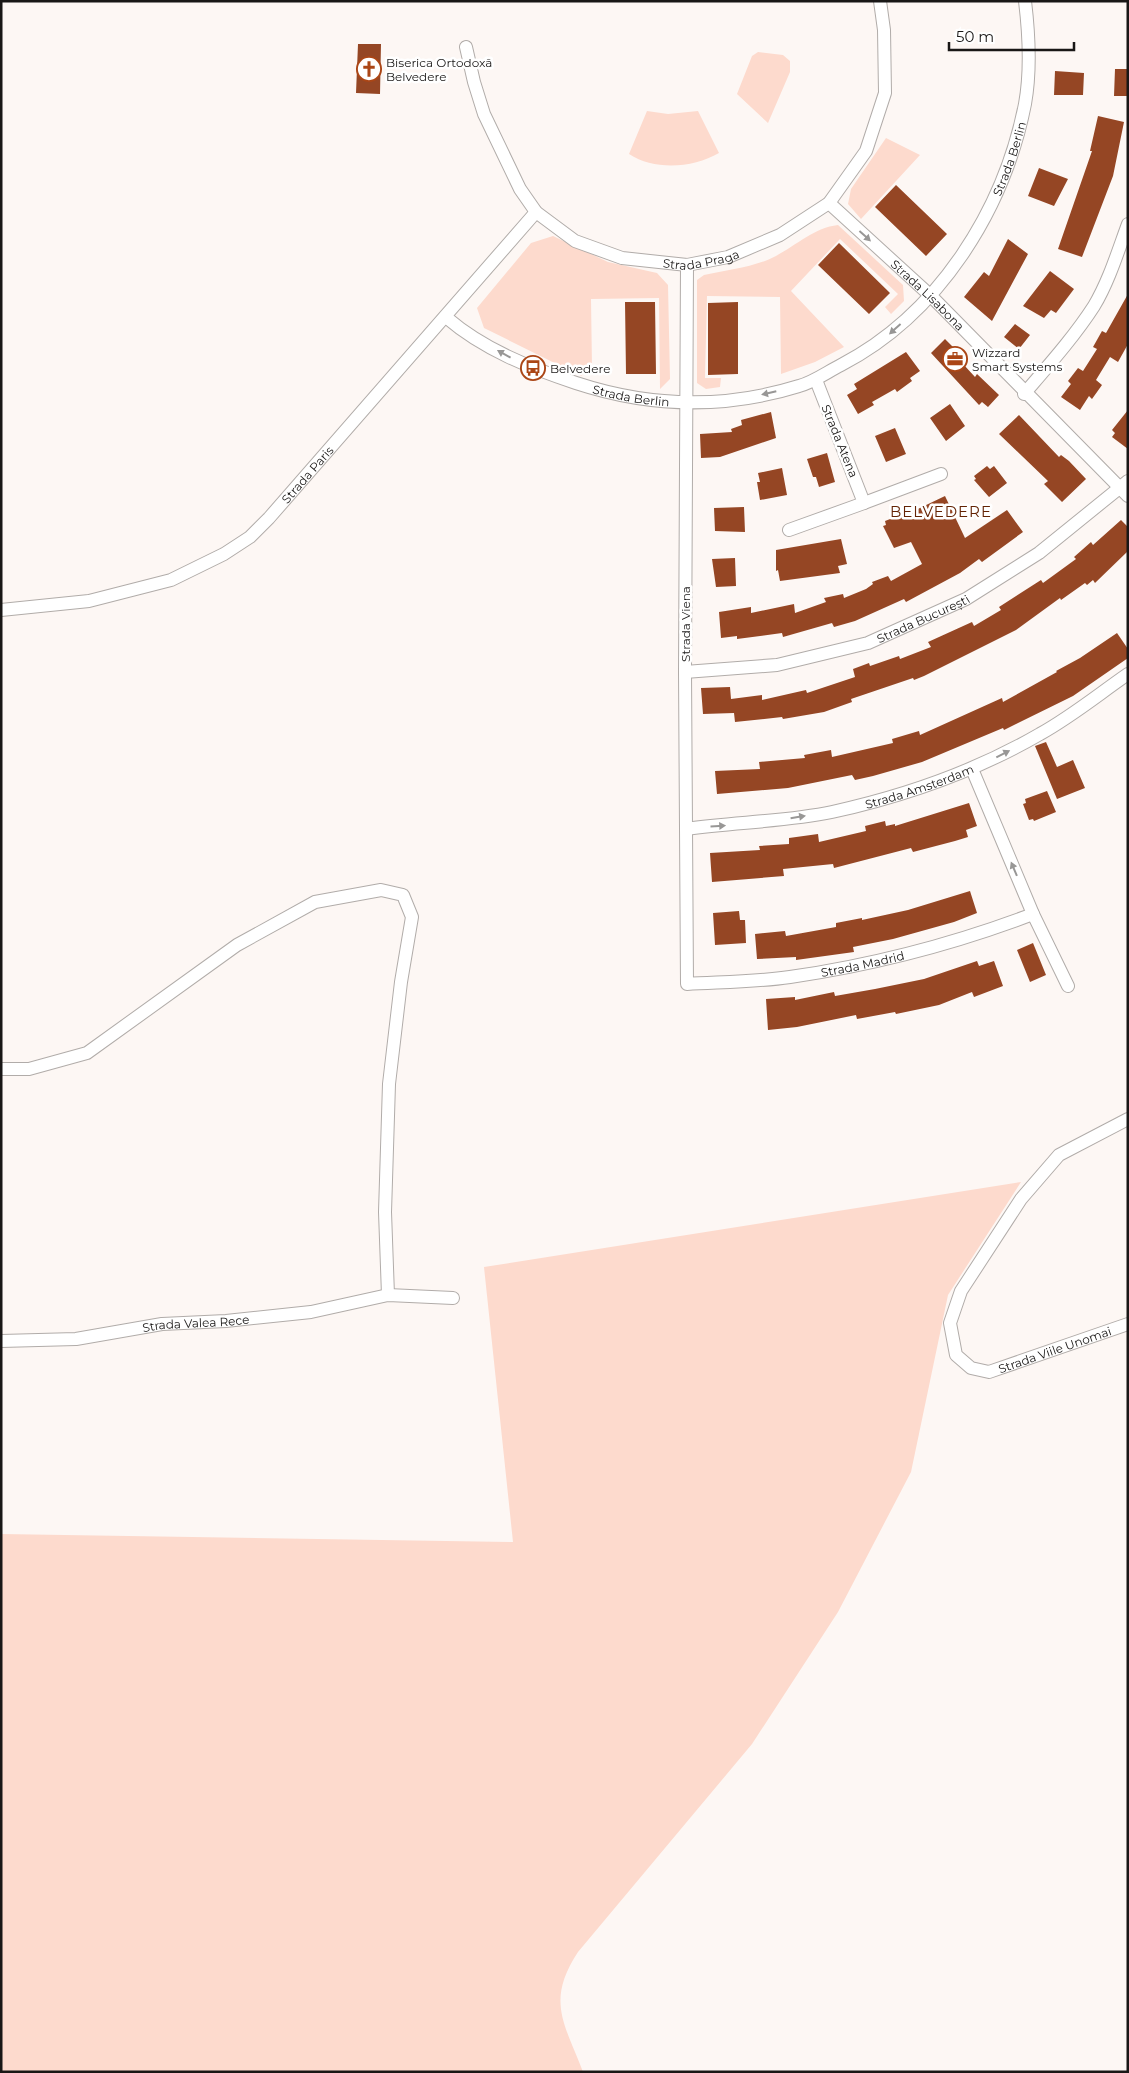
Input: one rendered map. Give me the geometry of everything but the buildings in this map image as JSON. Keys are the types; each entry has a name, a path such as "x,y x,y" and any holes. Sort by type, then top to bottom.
{"street":[{"name":"Strada Praga","path":"466,47 484,114 520,189 536,212 575,240 622,258 687,265 728,257 780,235 829,204 866,151 885,93 884,30 880,1"},
{"name":"Strada Berlin","path":"447,318 458,327 509,358 550,375 601,391 685,403 734,401 800,386 816,380 860,355 892,333 932,297 973,238 1000,185 1025,103 1029,62 1025,1"},
{"name":"Strada Lisabona","path":"829,204 932,297 1024,394 1125,489"},
{"name":"Strada Paris","path":"1,610 89,601 171,580 224,554 250,537 447,318 536,212"},
{"path":"1024,394 1066,344 1094,305 1114,264 1128,224"},
{"name":"Strada Viena","path":"687,265 685,403 687,984"},
{"name":"Strada Atena","path":"816,380 864,503"},
{"path":"789,530 941,474"},
{"name":"Strada București","path":"685,672 776,665 868,643 966,599 1039,553 1125,489"},
{"name":"Strada Amsterdam","path":"686,829 755,824 832,812 910,790 972,769 1042,734 1128,674"},
{"path":"972,769 1033,914 1068,986"},
{"path":"1,1069 29,1069 87,1053 237,945 315,902 381,890 403,895 412,917 401,982 389,1084 385,1212 388,1295"},
{"name":"Strada Madrid","path":"687,984 788,977 887,959 960,940 1033,914"},
{"name":"Strada Viile Unomai","path":"1128,1118 1059,1155 1021,1198 961,1290 950,1323 956,1355 971,1368 989,1372 1128,1324"},
{"name":"Strada Valea Rece","path":"1,1341 76,1339 162,1324 226,1322 311,1312 388,1295 453,1298"}],"shaded area":[{"path":"758,52 783,55 790,61 790,72 768,123 737,94 752,56"},
{"path":"647,111 668,114 698,111 719,153 698,162 674,166 650,163 629,154"},
{"path":"886,138 920,155 861,219 848,204 851,189"},
{"path":"838,225 903,285 904,301 891,314 885,307 898,294 840,239 791,291 844,347 815,362 781,374 780,297 707,296 705,378 721,378 720,387 706,389 697,383 697,280 704,275 765,261 784,252 819,230"},
{"path":"553,236 608,262 657,273 668,285 670,379 660,389 659,298 591,299 592,368 581,376 484,328 477,308 531,243"},
{"path":"1021,1182 948,1295 911,1472 838,1612 752,1744 578,1952 568,1969 563,1984 561,2012 583,2072 1,2072 1,1534 513,1542 484,1267"}],"place":[{"name":"Biserica Ortodoxă Belvedere","path":"369,69"},
{"name":"Wizzard Smart Systems","path":"955,359"},
{"name":"Belvedere","path":"533,368"}],"district":[{"name":"BELVEDERE","path":"941,511"}]}
